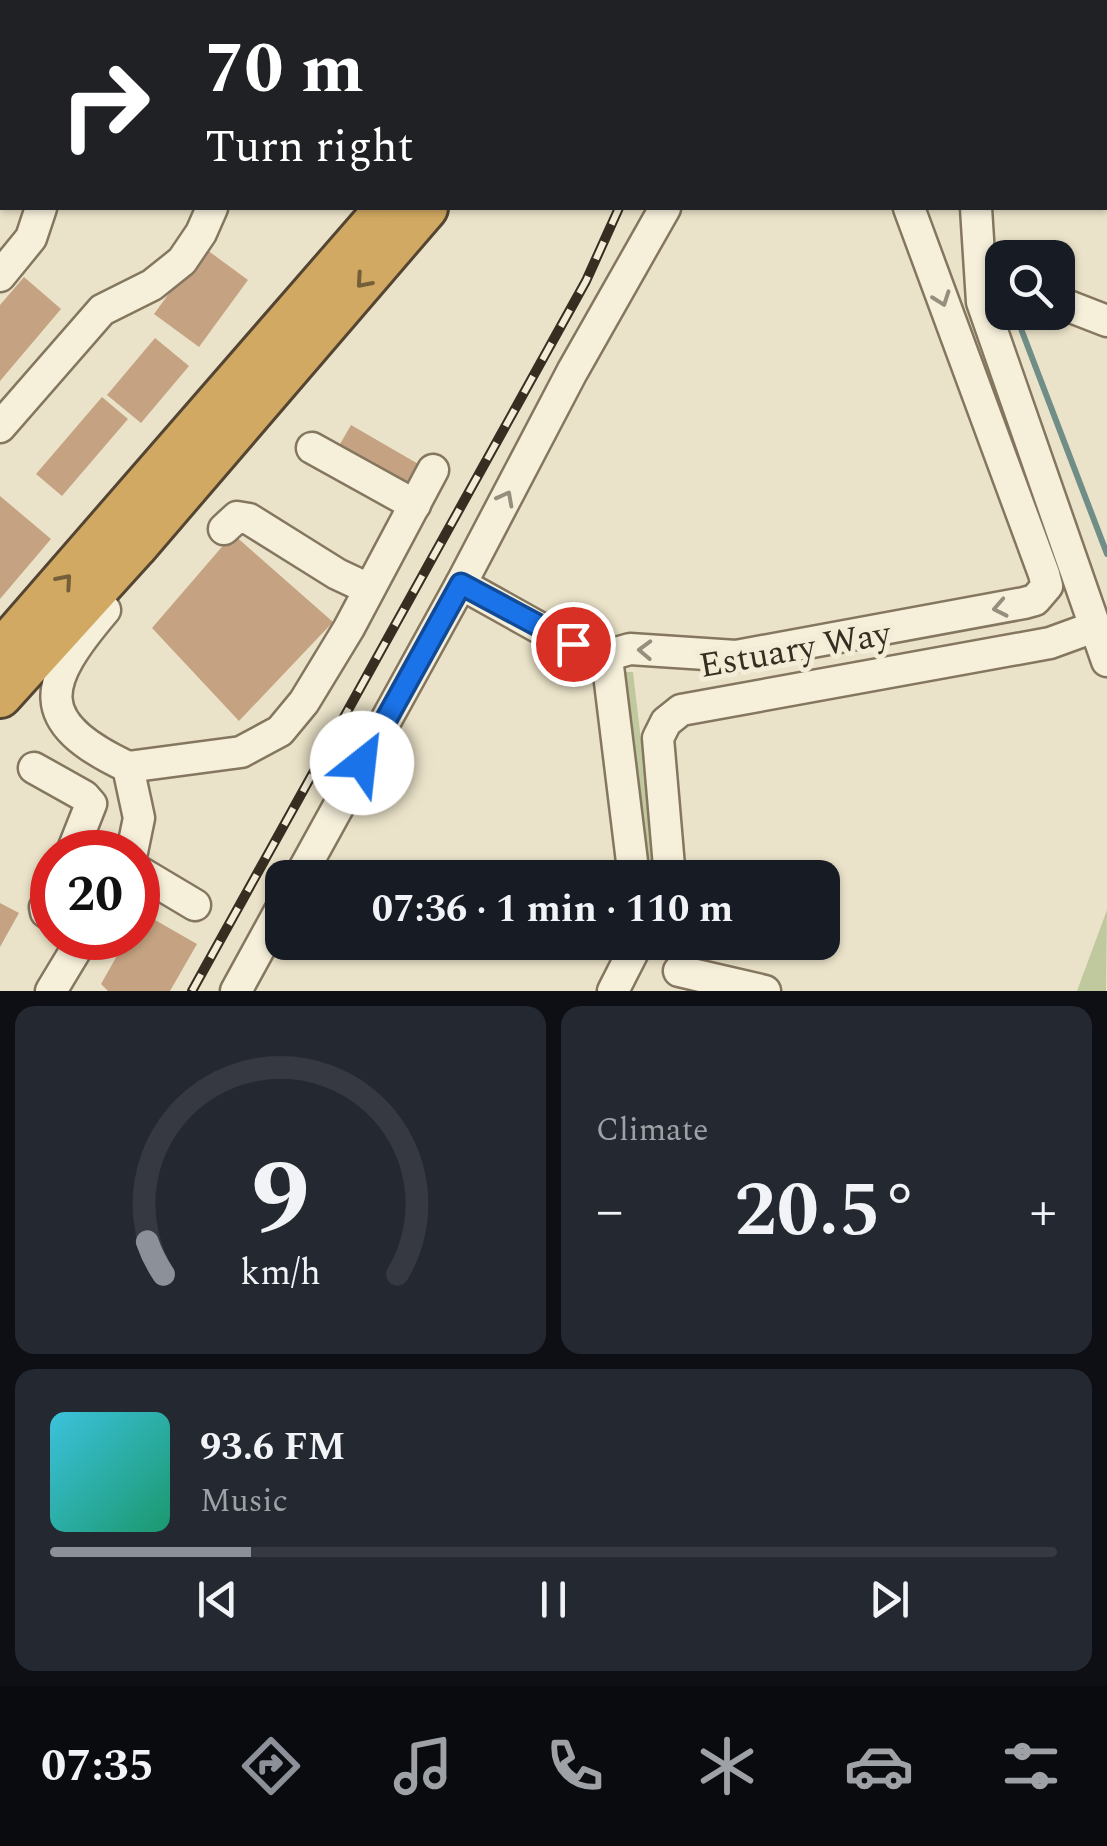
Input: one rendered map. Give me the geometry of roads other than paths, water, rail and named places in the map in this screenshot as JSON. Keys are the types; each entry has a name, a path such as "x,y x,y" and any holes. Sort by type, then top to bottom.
{"highway":[{"path":"0,653 385,210"},
{"path":"0,696 135,547 424,210"}],"street":[{"path":"0,276 31,238 40,210"},
{"path":"0,427 102,310 152,285 182,261 211,210"},
{"path":"308,860 664,210"},
{"path":"598,658 630,649 736,656 1024,603 1043,594 1047,586 1044,574 910,210"},
{"path":"976,210 985,254"},
{"path":"1075,309 1107,321"},
{"path":"992,330 1107,661"},
{"path":"278,380 227,464 71,650 56,680 59,710 74,734 90,748 128,767 240,752 280,731 304,702 433,470"},
{"path":"312,448 415,504"},
{"path":"224,529 237,517 248,519 369,590"},
{"path":"461,584 608,666 632,860"},
{"name":"Estuary Way","path":"668,860 658,738 666,722 681,710 1050,643 1094,626"},
{"path":"128,767 138,818 136,830"},
{"path":"34,768 84,796 91,804 81,830"},
{"path":"160,884 195,905"},
{"path":"236,991 265,938"},
{"path":"51,991 69,960"},
{"path":"614,991 629,960"},
{"path":"679,968 766,991"}],"waterway":[{"path":"1021,330 1107,554"}],"railway":[{"path":"192,991 586,281 618,210"}]}
